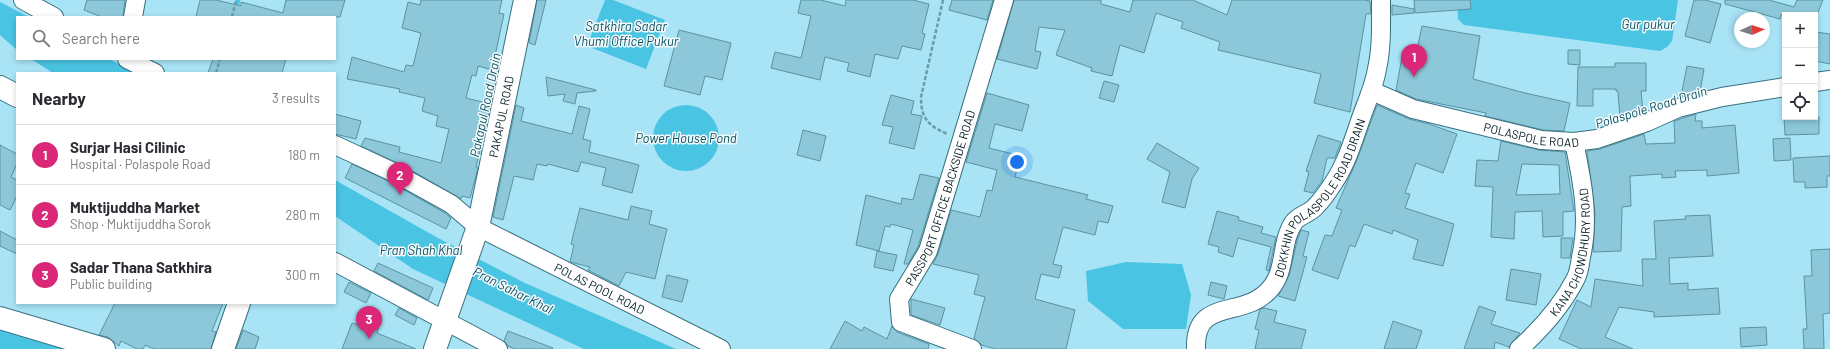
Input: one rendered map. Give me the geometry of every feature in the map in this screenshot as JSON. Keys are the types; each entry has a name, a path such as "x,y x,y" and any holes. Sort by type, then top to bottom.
{"main road":[{"name":"PAKAPUL ROAD","path":"435,349 477,230 525,0"},
{"path":"0,87 16,95"},
{"path":"223,349 239,304"},
{"path":"0,318 104,349"}],"street":[{"path":"23,0 52,16"},
{"path":"133,16 136,0"},
{"name":"PASSPORT OFFICE BACKSIDE ROAD","path":"972,349 901,322 899,299 928,251 1004,0"},
{"name":"DOKKHIN POLASPOLE ROAD DRAIN","path":"1196,349 1199,326 1205,318 1224,310 1244,306 1258,300 1271,289 1281,271 1288,236 1295,221 1316,207 1335,181 1345,163 1372,91 1378,69 1381,0"},
{"path":"129,60 153,72"},
{"path":"1818,82 1830,80"},
{"name":"POLASPOLE ROAD","path":"1372,91 1413,109 1541,140 1574,142 1597,139 1647,122 1678,108 1722,97 1782,87"},
{"name":"KANA CHOWDHURY ROAD","path":"1519,349 1553,312 1577,276 1585,240 1586,220 1583,190 1574,142"},
{"name":"POLAS POOL ROAD","path":"336,145 395,173 451,204 477,230 721,349"},
{"path":"336,262 447,317 498,349"}],"path":[{"path":"232,16 236,0"},
{"path":"943,0 922,90 921,110 931,125 962,140"},
{"path":"216,72 220,60"}],"water":[{"name":"Satkhira Sadar Vhumi Office Pukur","path":"605,0 613,0 665,20 646,69 587,46"},
{"name":"Gur pukur","path":"1457,0 1678,0 1672,41 1667,47 1660,51 1464,25 1458,19"},
{"path":"0,2 27,16 16,16 16,49 0,35"},
{"path":"33,60 111,60 134,72 51,72"},
{"name":"Power House Pond","path":"686,105 699,108 709,115 716,125 719,138 716,151 709,161 699,168 686,171 673,168 663,161 656,151 653,138 656,125 663,115 673,108"},
{"name":"Pran Shah Khal","path":"336,181 438,238 525,283 676,349 584,349 413,269 336,217"},
{"path":"1126,262 1182,264 1191,295 1186,329 1123,329 1088,301 1086,271"},
{"path":"0,327 82,349 0,349"}],"building":[{"path":"87,0 125,0 123,16 99,16 84,10"},
{"path":"200,0 216,0 241,6 241,2 283,13 286,0 345,0 340,17 196,16"},
{"path":"421,0 502,0 499,13 504,14 492,70 478,66 476,76 472,75 466,98 491,104 476,167 478,168 470,198 462,196 461,199 400,164 361,146 365,138 400,147 399,152 441,163 449,129 436,126 438,116 422,111 425,98 399,92 400,89 347,79 352,57 404,72 406,65 413,66 421,33 402,28 408,2 420,5"},
{"path":"537,0 546,0 535,45 529,43"},
{"path":"801,0 821,0 845,6 846,0 913,0 929,4 922,33 925,34 921,50 902,46 898,59 875,54 870,77 847,71 849,63 825,57 820,80 771,68 775,52 801,58 811,16 798,13"},
{"path":"952,0 993,0 987,20 949,10"},
{"path":"1014,0 1101,0 1101,4 1130,12 1133,0 1193,0 1227,15 1232,0 1365,0 1370,1 1371,14 1366,14 1350,112 1314,103 1321,74 1218,50 1220,42 1181,28 1183,22 1156,13 1144,53 1120,45 1112,76 1091,71 1092,68 1056,55 1065,30 1039,27 1035,51 1041,52 1037,69 997,59"},
{"path":"1414,0 1470,0 1471,9 1415,13"},
{"path":"1694,0 1705,0 1721,4 1710,43 1685,36"},
{"path":"1725,0 1769,0 1794,7 1797,0 1823,0 1818,12 1782,12 1780,19 1770,16 1770,12 1754,12 1725,4"},
{"path":"1392,5 1414,9 1414,13 1392,15"},
{"path":"1422,26 1480,36 1473,79 1570,103 1564,131 1543,130 1485,116 1486,113 1416,99 1396,90 1402,57 1415,59"},
{"path":"679,30 731,43 722,80 705,76 700,95 664,86"},
{"path":"1818,32 1830,34 1830,64 1818,62"},
{"path":"1568,50 1580,50 1580,65 1568,64"},
{"path":"213,60 286,60 282,72 208,72"},
{"path":"1615,63 1646,63 1646,91 1641,91 1643,112 1620,120 1618,91 1616,91 1616,89 1593,89 1593,106 1577,106 1578,67 1615,67"},
{"path":"1687,66 1704,69 1700,92 1681,96"},
{"path":"546,77 596,91 577,93 575,104 563,101 565,94 548,96"},
{"path":"1104,81 1119,85 1114,102 1099,98"},
{"path":"987,93 1029,105 1022,131 995,124 989,148 1021,156 1015,177 1088,195 1086,199 1113,206 1108,223 1098,221 1095,235 1063,227 1053,264 1062,266 1059,278 1041,274 1035,299 1075,310 1066,349 995,349 982,345 974,338 985,297 974,294 979,275 933,264 938,254 951,210 980,217 987,190 992,191 997,170 966,162"},
{"path":"891,95 914,101 911,114 922,116 914,149 889,143 893,127 882,125"},
{"path":"516,105 524,108 521,121 572,134 579,106 590,109 583,139 591,141 589,152 639,165 632,193 602,185 606,168 581,162 578,172 548,164 547,166 537,164 533,180 514,176 503,220 493,217"},
{"path":"1377,105 1409,119 1457,134 1443,173 1416,163 1405,193 1410,194 1405,208 1454,224 1443,266 1413,259 1418,240 1393,230 1392,234 1364,224 1355,247 1350,245 1338,279 1312,270 1325,235 1332,236 1342,210 1336,208 1358,157"},
{"path":"336,114 361,121 356,139 336,134"},
{"path":"1696,114 1695,121 1702,121 1702,128 1735,125 1739,173 1707,176 1707,170 1675,171 1676,177 1662,178 1662,174 1630,176 1631,206 1622,207 1621,251 1593,252 1595,213 1587,151 1600,149 1644,134 1646,144 1675,143 1674,121"},
{"path":"1819,117 1819,134 1785,135 1784,120 1818,120"},
{"path":"803,130 826,136 820,161 797,155"},
{"path":"1318,135 1341,142 1335,158 1327,158 1322,181 1313,193 1304,191 1309,172 1306,171"},
{"path":"1790,138 1791,160 1774,161 1773,139"},
{"path":"1501,141 1539,150 1565,152 1574,211 1563,212 1563,236 1543,237 1542,211 1515,212 1514,239 1491,237 1493,187 1475,186 1477,160 1498,161","holes":["1522,164 1559,165 1560,194 1516,195"]},
{"path":"1157,143 1199,168 1192,179 1185,208 1162,202 1170,172 1147,159"},
{"path":"0,145 16,153 16,166 11,177 16,180 16,198 10,210 0,205"},
{"path":"1830,156 1830,176 1827,176 1827,187 1805,188 1805,182 1794,182 1793,158"},
{"path":"352,164 390,182 445,213 451,218 446,229 345,178"},
{"path":"920,174 939,178 918,247 908,264 904,264 913,230 891,224 890,227 885,226 879,251 856,245 866,195 901,204 902,198 913,200"},
{"path":"631,206 652,211 649,224 667,229 655,279 626,272 619,286 588,270 590,267 570,262 574,245 571,244 580,208 628,220"},
{"path":"1217,211 1239,217 1238,220 1263,227 1261,233 1276,237 1269,271 1266,270 1271,247 1238,238 1233,257 1218,252 1219,247 1208,244"},
{"path":"1710,215 1713,256 1669,258 1670,284 1688,283 1688,290 1718,288 1720,314 1654,317 1654,312 1619,307 1605,337 1633,349 1581,349 1559,339 1577,300 1591,307 1595,279 1643,286 1642,259 1656,259 1654,221 1686,219 1685,216"},
{"path":"1301,230 1309,232 1303,256 1307,257 1295,301 1278,296 1289,276"},
{"path":"0,231 16,239 16,254 0,246"},
{"path":"1561,238 1573,238 1570,258 1561,258"},
{"path":"1830,249 1830,313 1823,314 1824,349 1804,349 1803,329 1807,329 1804,276 1812,276 1811,250"},
{"path":"877,251 897,255 893,271 874,267"},
{"path":"378,263 433,288 428,300 374,271"},
{"path":"1511,269 1541,274 1536,305 1506,300"},
{"path":"667,275 688,280 682,302 662,297"},
{"path":"349,282 371,293 366,303 344,292"},
{"path":"1211,282 1227,286 1224,299 1208,295"},
{"path":"911,299 945,308 940,325 911,315"},
{"path":"114,304 223,304 212,331 216,332 211,349 154,349 145,345 143,349 137,349 121,341 119,346 108,337 99,335"},
{"path":"1479,306 1496,312 1491,324 1520,333 1509,347 1495,342 1494,349 1464,349"},
{"path":"399,308 417,318 414,325 395,315"},
{"path":"1264,308 1277,311 1274,322 1306,330 1301,349 1255,349 1259,330 1255,329 1260,309"},
{"path":"368,320 379,326 377,333 416,349 342,349 352,323 365,327"},
{"path":"845,321 862,331 864,327 887,339 892,326 897,332 929,344 928,349 830,349"},
{"path":"1393,321 1422,331 1416,349 1384,349"},
{"path":"1766,327 1767,345 1741,347 1740,328"},
{"path":"243,330 259,337 255,349 236,349"},
{"path":"508,331 553,348 515,349 508,346 504,341"}],"waterway":[{"path":"234,16 238,0"}],"place":[{"name":"Surjar Hasi Cilinic","path":"1414,77"},
{"name":"Muktijuddha Market","path":"400,195"},
{"name":"Sadar Thana Satkhira","path":"369,339"}],"water label":[{"name":"Pakapul Road Drain","path":"485,105"},
{"name":"Polaspole Road Drain","path":"1651,107"},
{"name":"Pran Sahar Khal","path":"513,290"}]}
